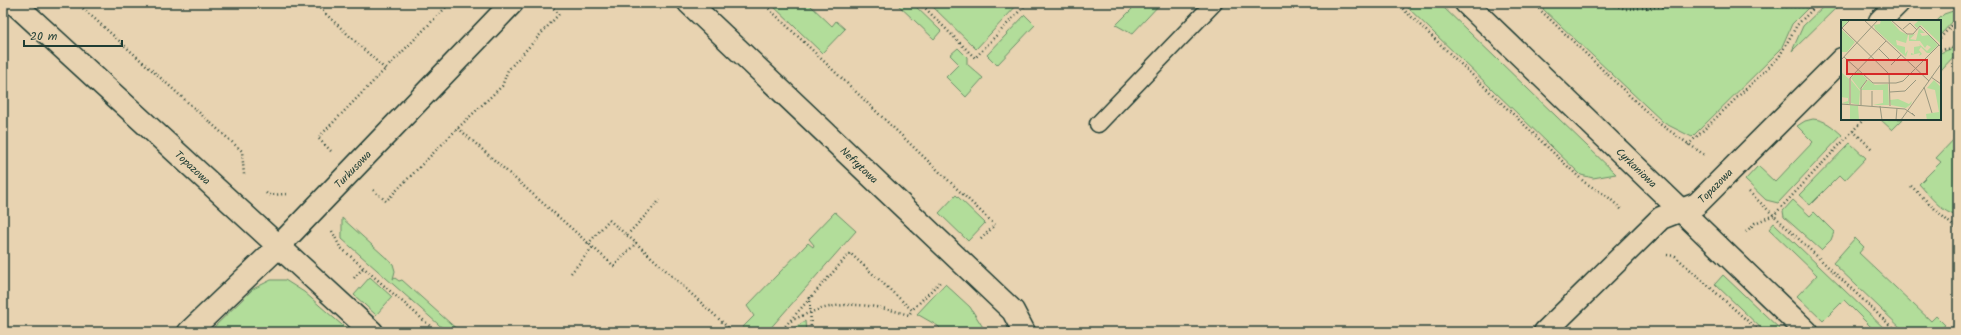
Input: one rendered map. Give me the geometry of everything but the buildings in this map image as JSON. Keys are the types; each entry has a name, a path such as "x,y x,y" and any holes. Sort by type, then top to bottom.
{"street":[{"name":"Topazowa","path":"14,3 372,332"},
{"name":"Turkusowa","path":"189,332 278,247 512,3"},
{"name":"Nefrytowa","path":"689,3 1013,311 1024,332"},
{"name":"Cyrkoniowa","path":"1466,3 1807,332"},
{"path":"1881,20 1898,3"},
{"name":"Topazowa","path":"1544,332 1661,218 1697,204 1841,60"}],"lane":[{"path":"1098,124 1214,3"}],"path":[{"path":"77,3 242,151 244,177"},
{"path":"314,3 385,70"},
{"path":"335,155 318,138 450,3"},
{"path":"369,187 386,201 502,86 508,70 560,14 548,3"},
{"path":"763,3 995,225 979,241"},
{"path":"920,3 975,58 1027,3"},
{"path":"1397,3 1584,182 1607,196 1623,211"},
{"path":"1533,3 1537,4 1657,122 1710,158"},
{"path":"1607,3 1626,9 1692,5 1816,6"},
{"path":"1688,144 1779,57 1798,25 1819,3"},
{"path":"1941,37 1958,19"},
{"path":"1941,50 1958,47"},
{"path":"1742,235 1755,223 1774,215 1863,120"},
{"path":"458,128 614,266 636,242"},
{"path":"1853,131 1873,150"},
{"path":"1911,186 1958,231"},
{"path":"1746,189 1897,332"},
{"path":"262,190 268,195 295,194"},
{"path":"627,235 660,200"},
{"path":"588,244 609,220 636,242 733,332"},
{"path":"330,226 340,248 437,332"},
{"path":"571,273 593,248"},
{"path":"780,332 850,253 912,310"},
{"path":"1667,255 1675,256 1760,332"},
{"path":"788,322 810,311 845,305 865,304 909,315 945,276"},
{"path":"810,297 811,332"}],"green space":[{"path":"770,3 811,3 810,5 832,26 836,21 845,29 822,53"},
{"path":"896,3 912,3 941,31 934,39"},
{"path":"929,3 1019,3 976,49"},
{"path":"1161,3 1132,34 1116,25 1132,9 1127,4"},
{"path":"1403,3 1439,3 1616,174 1593,178 1581,175"},
{"path":"1545,3 1813,3 1792,24 1781,49 1692,137 1664,123 1543,9"},
{"path":"1827,3 1841,3 1792,51 1803,26"},
{"path":"1958,8 1958,16 1941,34 1941,20 1938,20 1944,14"},
{"path":"1025,15 1035,25 997,65 987,55"},
{"path":"958,48 967,57 967,64 983,78 966,97 946,77 959,64 950,55"},
{"path":"1953,48 1958,48 1958,52 1941,70 1941,53"},
{"path":"1813,119 1826,122 1842,135 1778,203 1766,200 1745,180 1758,166 1775,182 1813,142 1797,126 1805,121"},
{"path":"1881,120 1902,120 1892,130"},
{"path":"1958,135 1958,216 1942,208 1919,184 1941,162 1936,158"},
{"path":"1850,143 1866,158 1845,180 1840,175 1810,205 1799,195"},
{"path":"956,195 985,223 968,241 939,213"},
{"path":"1793,200 1810,216 1814,212 1834,232 1831,240 1821,250 1784,217 1783,211"},
{"path":"835,212 856,231 767,332 746,332 742,328 754,316 747,306 808,243 813,247 814,245 809,239"},
{"path":"342,218 393,264 395,271 393,279 395,278 399,281 402,280 460,332 447,332 342,239"},
{"path":"1774,223 1888,332 1876,332 1844,300 1823,321 1797,296 1817,275 1769,229"},
{"path":"1855,238 1864,247 1859,253 1931,321 1936,316 1945,325 1937,332 1905,332 1833,263"},
{"path":"1723,275 1783,332 1765,332 1715,284"},
{"path":"370,277 392,297 376,315 354,295"},
{"path":"271,280 285,280 304,292 350,332 209,332 253,289"},
{"path":"945,284 970,307 986,332 944,332 938,326 917,314"},
{"path":"805,321 806,332 788,332"}]}
